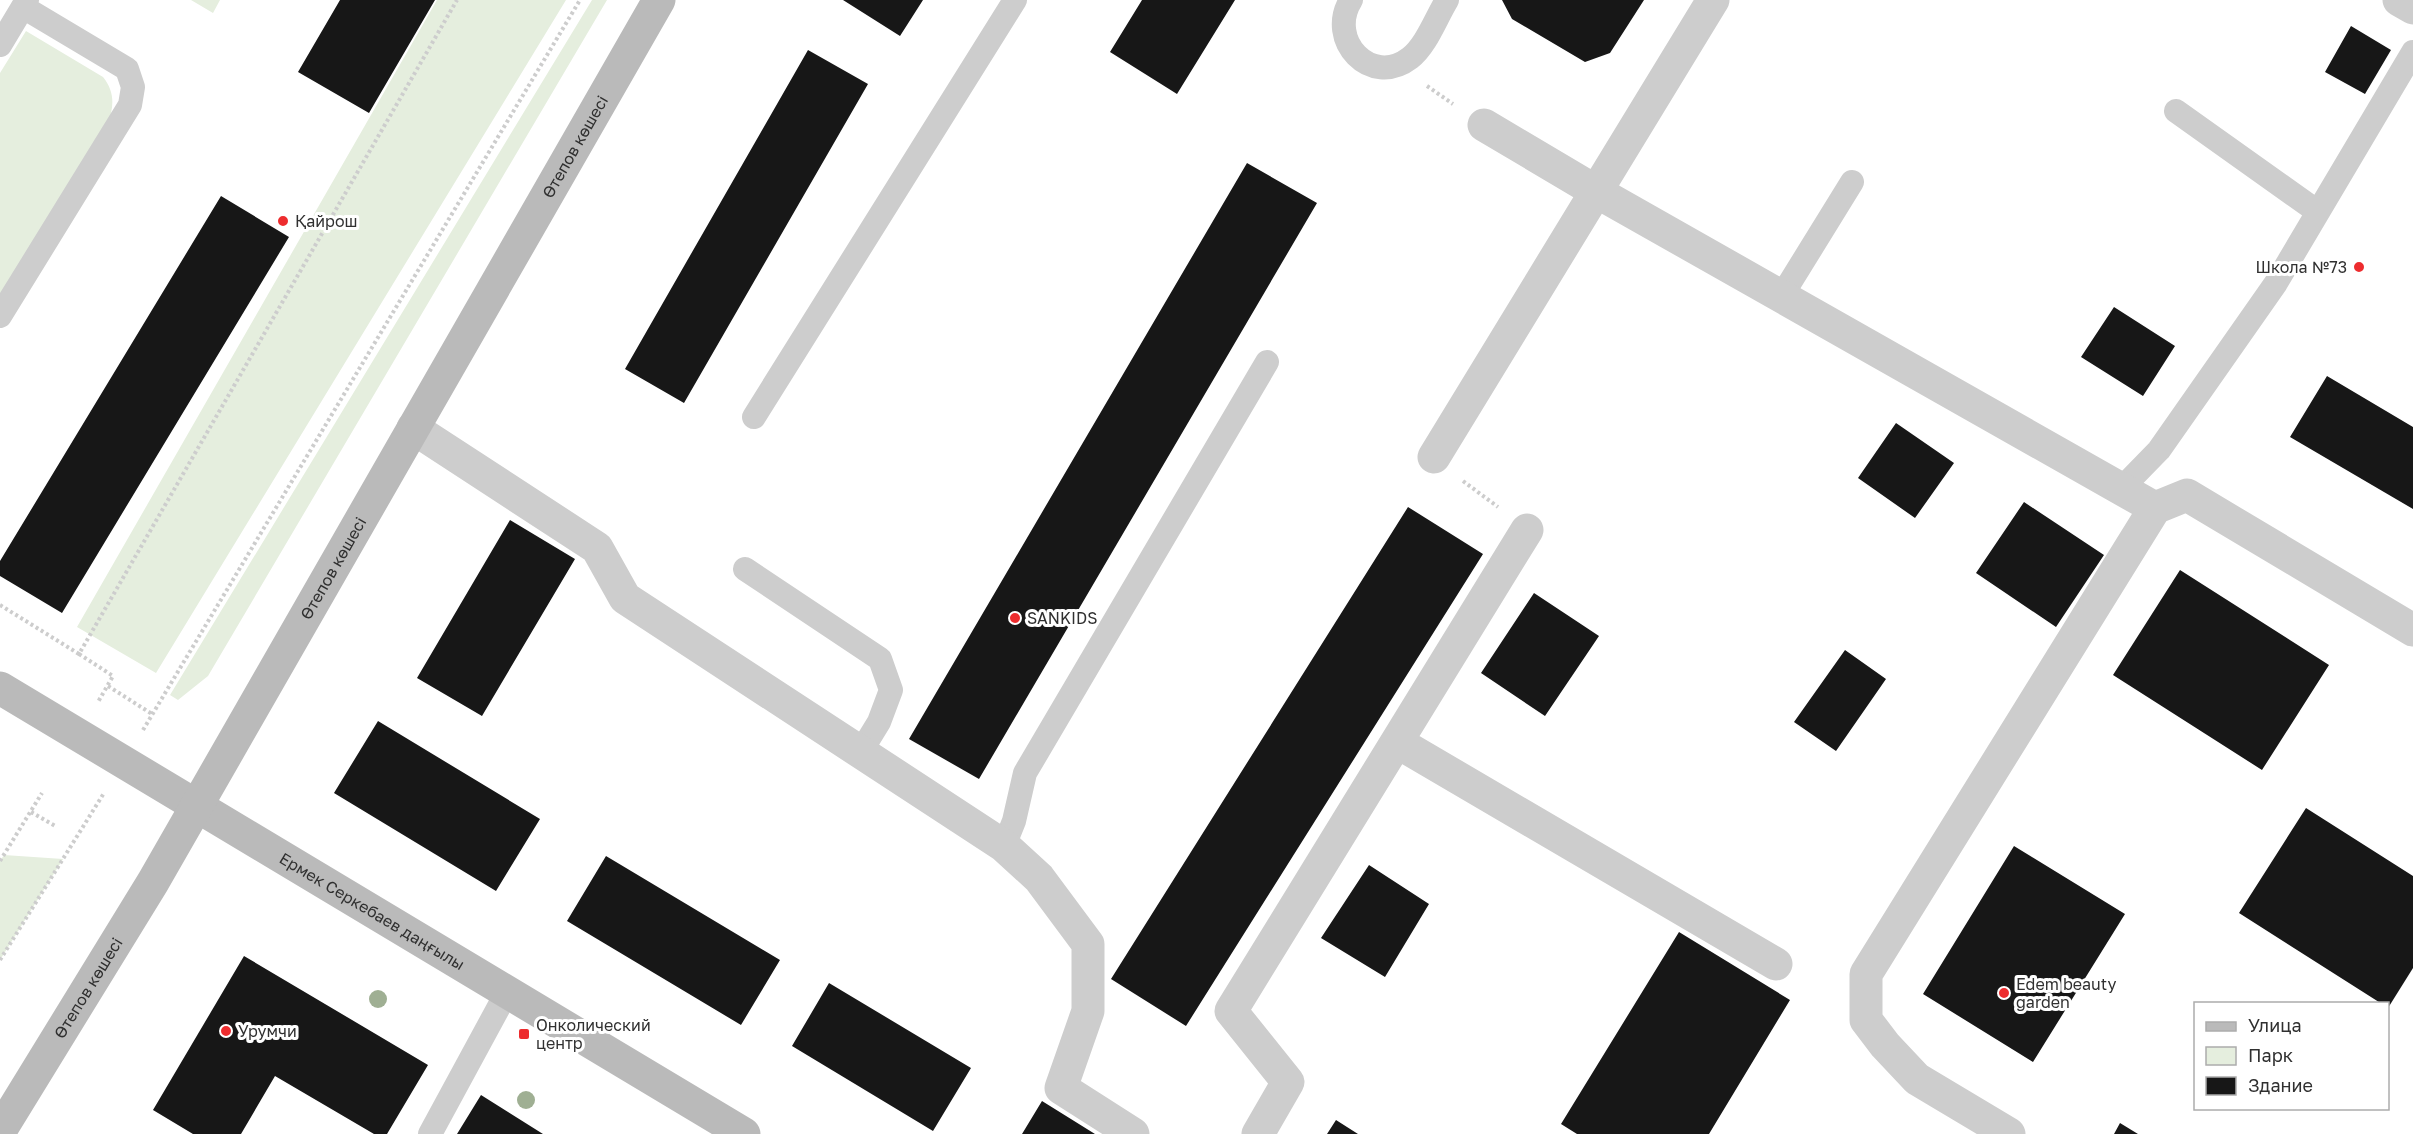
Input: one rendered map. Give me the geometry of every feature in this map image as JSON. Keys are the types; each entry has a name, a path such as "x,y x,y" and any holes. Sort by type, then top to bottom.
{"street":[{"name":"Өтепов көшесі","path":"0,1131 153,882 659,0"},
{"path":"1434,458 1713,0"},
{"path":"2399,0 2413,8"},
{"path":"1484,125 1597,192 2155,508"},
{"path":"413,428 597,548 625,598 1004,846 1039,878 1088,944 1088,1011 1061,1088 1133,1134"},
{"path":"2009,1134 1917,1079 1885,1045 1866,1020 1866,974 2155,508 2187,495 2413,630"},
{"path":"1258,1134 1288,1083 1231,1011 1527,530"},
{"name":"Ермек Серкебаев даңғылы","path":"0,688 744,1134"},
{"path":"1397,742 1776,964"}],"lane":[{"path":"754,417 1015,0"},
{"path":"1351,0 1344,12 1343,32 1347,46 1360,60 1373,66 1386,67 1409,59 1419,49 1446,0"},
{"path":"0,45 25,4 127,69 133,87 130,105 0,316"},
{"path":"2121,489 2159,450 2276,283 2413,52"},
{"path":"2176,111 2318,212"},
{"path":"1781,297 1852,182"},
{"path":"1004,846 1014,821 1025,773 1267,362"},
{"path":"745,569 880,659 891,690 879,722 860,753"},
{"path":"430,1134 507,992"}],"path":[{"path":"79,654 457,0"},
{"path":"108,686 152,714 580,0"},
{"path":"1397,65 1484,125"},
{"path":"1434,458 1527,530"},
{"path":"0,605 113,676 98,702"},
{"path":"0,861 42,793"},
{"path":"31,812 57,827"},
{"path":"0,960 91,814"}],"green space":[{"path":"191,0 220,0 213,13"},
{"path":"437,0 566,0 156,673 77,627"},
{"path":"592,0 607,0 208,676 178,700 170,695"},
{"path":"26,31 103,77 110,88 112,105 108,124 0,297 0,73"},
{"path":"4,855 63,859 0,960 0,861"}],"building":[{"path":"340,0 435,0 369,113 298,72"},
{"path":"843,0 923,0 900,36"},
{"path":"1142,0 1235,0 1177,94 1110,52"},
{"path":"1502,0 1644,0 1610,53 1585,62 1512,19"},
{"path":"2351,26 2391,50 2365,94 2325,72"},
{"path":"808,50 868,84 684,403 625,369"},
{"path":"1247,163 1317,203 979,779 909,739"},
{"path":"221,196 289,237 62,613 0,576 0,561"},
{"path":"2114,307 2175,346 2143,396 2081,357"},
{"path":"2327,376 2413,427 2413,509 2290,437"},
{"path":"1896,423 1954,463 1915,518 1858,478"},
{"path":"2024,502 2104,555 2056,627 1976,573"},
{"path":"1408,507 1483,554 1186,1026 1111,979"},
{"path":"510,520 575,559 482,716 417,678"},
{"path":"2180,570 2329,665 2262,770 2113,675"},
{"path":"1534,593 1599,636 1545,716 1481,673"},
{"path":"1845,650 1886,679 1836,751 1794,722"},
{"path":"378,721 540,819 496,891 334,793"},
{"path":"2306,808 2413,876 2413,968 2389,1006 2389,1002 2379,1002 2239,913"},
{"path":"2014,846 2125,914 2033,1062 1923,994"},
{"path":"606,856 780,960 741,1025 567,921"},
{"path":"1369,865 1429,904 1385,977 1321,938"},
{"path":"1679,932 1790,1000 1709,1134 1577,1134 1561,1124"},
{"path":"244,956 428,1065 387,1134 374,1134 275,1076 241,1134 193,1134 153,1110"},
{"path":"829,983 971,1068 933,1131 792,1046"},
{"path":"481,1095 543,1134 457,1134"},
{"path":"1042,1101 1095,1134 1022,1134"},
{"path":"1336,1120 1358,1134 1327,1134"},
{"path":"2120,1123 2138,1134 2114,1134"}],"place":[{"name":"Қайрош","path":"283,221"},
{"name":"Школа №73","path":"2359,267"},
{"name":"SANKIDS","path":"1015,618"},
{"name":"Edem beauty garden","path":"2004,993"},
{"name":"Урумчи","path":"226,1031"},
{"name":"Онколический центр","path":"524,1034"}]}
